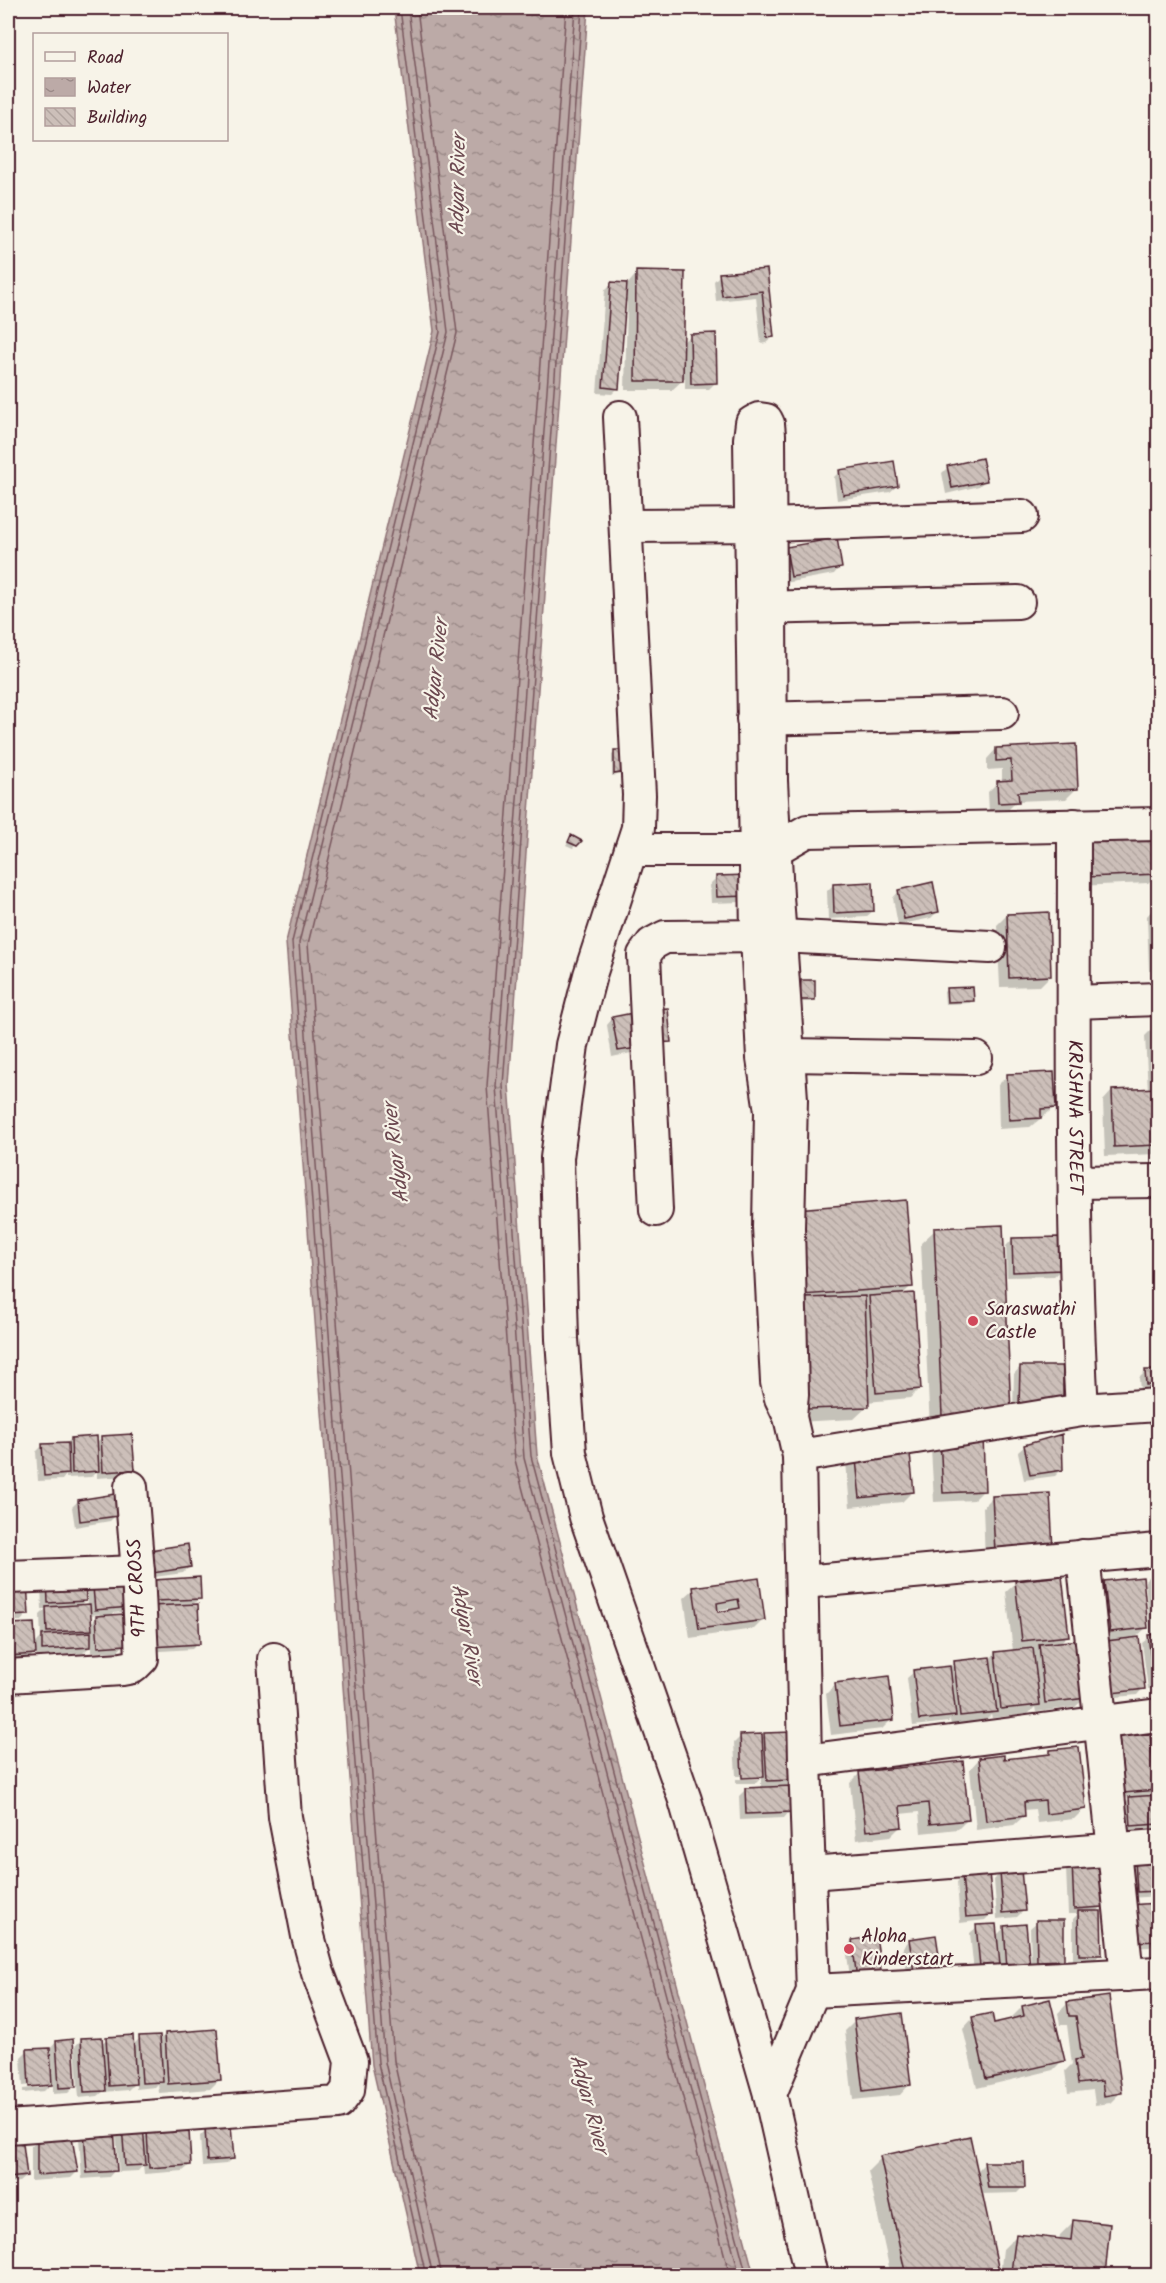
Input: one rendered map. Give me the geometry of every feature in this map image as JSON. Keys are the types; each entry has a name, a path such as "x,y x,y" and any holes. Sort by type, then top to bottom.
{"street":[{"path":"620,417 639,795 638,828 590,975 572,1044 557,1158 562,1339 570,1453 586,1517 685,1800 770,2094 811,2276"},
{"path":"627,526 760,525 1022,516"},
{"path":"760,525 765,850 775,1057 771,1111 779,1228 777,1382 781,1398 790,1417 799,1456 805,1761 813,1991 770,2094"},
{"path":"760,608 1018,602"},
{"path":"762,719 1002,713"},
{"path":"631,850 765,850 807,831 1158,824"},
{"name":"KRISHNA STREET","path":"1074,825 1075,1182 1082,1410"},
{"path":"656,1210 644,955 652,944 666,937 769,936 990,947"},
{"path":"1074,1002 1158,999"},
{"path":"775,1057 976,1058"},
{"path":"1075,1182 1158,1181"},
{"path":"799,1456 1082,1410 1158,1405"},
{"name":"9TH CROSS","path":"8,1676 133,1667 142,1658 131,1487"},
{"path":"802,1582 1158,1550"},
{"path":"1083,1556 1127,1975"},
{"path":"8,1577 138,1572"},
{"path":"8,2127 338,2103 348,2090 351,2061 318,1973 308,1936 285,1817 274,1659"},
{"path":"805,1761 1158,1715"},
{"path":"810,1873 1158,1846"},
{"path":"813,1991 1158,1974"}],"water":[{"name":"Adyar River","path":"394,8 588,8 509,1085 537,1455 754,2275 420,2275 372,2065 286,942 434,331"}],"building":[{"path":"767,269 774,337 767,338 762,291 722,296 719,273"},
{"path":"636,271 685,272 683,381 635,381"},
{"path":"611,282 627,283 619,389 603,387"},
{"path":"716,333 717,383 691,384 690,334"},
{"path":"982,458 987,481 952,488 947,466"},
{"path":"894,461 898,486 843,495 839,470"},
{"path":"837,538 842,568 791,577 786,547"},
{"path":"1076,744 1078,789 1018,792 1019,802 998,803 997,781 1012,780 1011,760 996,761 996,748"},
{"path":"614,750 628,750 626,772 614,774"},
{"path":"1157,826 1158,874 1086,877 1084,830"},
{"path":"571,835 582,841 577,846 568,842"},
{"path":"749,875 749,896 717,897 716,876"},
{"path":"873,882 874,911 834,913 833,884"},
{"path":"933,882 939,912 904,919 898,890"},
{"path":"1158,904 1158,962 1156,905"},
{"path":"1049,912 1051,976 1009,978 1007,914"},
{"path":"801,980 815,980 815,1000 800,1000"},
{"path":"973,987 974,1001 947,1002 946,988"},
{"path":"668,1008 671,1042 655,1043 652,1009"},
{"path":"638,1012 644,1047 618,1051 612,1017"},
{"path":"1155,1025 1158,1025 1158,1078 1157,1078"},
{"path":"1054,1072 1056,1108 1041,1109 1041,1118 1009,1120 1007,1074"},
{"path":"1158,1088 1158,1145 1114,1147 1112,1090"},
{"path":"906,1200 913,1287 802,1295 796,1209"},
{"name":"Saraswathi Castle","path":"1003,1225 1011,1413 942,1416 934,1228"},
{"path":"1061,1237 1062,1270 1013,1272 1012,1238"},
{"path":"914,1293 921,1389 876,1393 869,1296"},
{"path":"865,1296 869,1407 808,1409 804,1298"},
{"path":"1020,1366 1063,1366 1063,1406 1019,1406"},
{"path":"1145,1370 1158,1370 1158,1385 1146,1385"},
{"path":"132,1434 135,1470 103,1472 101,1436"},
{"path":"1062,1434 1063,1470 1030,1475 1024,1445"},
{"path":"97,1436 99,1471 72,1473 71,1438"},
{"path":"983,1436 985,1491 943,1493 940,1438"},
{"path":"68,1443 69,1474 44,1476 42,1444"},
{"path":"909,1445 914,1492 860,1498 855,1450"},
{"path":"1050,1493 1053,1550 995,1552 992,1496"},
{"path":"115,1494 118,1516 80,1521 78,1500"},
{"path":"188,1544 191,1567 153,1573 150,1550"},
{"path":"1158,1569 1158,1609 1154,1570"},
{"path":"127,1573 130,1607 95,1610 92,1576"},
{"path":"85,1576 86,1601 48,1603 47,1578"},
{"path":"1062,1576 1069,1636 1022,1641 1015,1581"},
{"path":"200,1577 201,1599 156,1601 154,1580"},
{"path":"1143,1577 1148,1628 1110,1632 1104,1581"},
{"path":"759,1578 765,1620 699,1629 693,1587","holes":["738,1599 740,1608 718,1612 717,1603"]},
{"path":"27,1582 29,1615 8,1616 8,1583"},
{"path":"90,1604 92,1630 47,1632 46,1607"},
{"path":"198,1604 200,1644 152,1647 150,1606"},
{"path":"124,1614 126,1645 98,1647 96,1616"},
{"path":"34,1623 36,1654 8,1656 8,1624"},
{"path":"91,1632 91,1647 42,1650 42,1635"},
{"path":"1158,1634 1158,1683 1154,1684 1148,1635"},
{"path":"1139,1637 1145,1689 1112,1693 1106,1641"},
{"path":"1080,1640 1087,1698 1045,1703 1039,1644"},
{"path":"1033,1648 1040,1705 1001,1709 995,1652"},
{"path":"990,1657 997,1712 960,1716 954,1661"},
{"path":"950,1666 956,1716 919,1720 913,1670"},
{"path":"889,1676 894,1720 840,1726 835,1683"},
{"path":"793,1732 795,1780 767,1781 764,1733"},
{"path":"762,1734 764,1777 742,1778 740,1735"},
{"path":"1150,1734 1156,1790 1124,1793 1119,1737"},
{"path":"1079,1747 1086,1809 1046,1814 1045,1800 1024,1802 1025,1816 986,1821 979,1758 1004,1755 1004,1759 1050,1754 1050,1750"},
{"path":"963,1761 969,1820 930,1824 928,1803 900,1806 902,1827 866,1831 859,1772"},
{"path":"791,1786 792,1812 746,1814 745,1788"},
{"path":"1158,1795 1158,1824 1131,1826 1129,1797"},
{"path":"1158,1858 1158,1891 1137,1892 1135,1859"},
{"path":"1101,1860 1103,1907 1074,1909 1072,1862"},
{"path":"1021,1870 1025,1911 1003,1913 1000,1872"},
{"path":"989,1872 993,1915 966,1917 962,1875"},
{"path":"1157,1903 1158,1941 1131,1942 1129,1905"},
{"path":"1078,1911 1101,1911 1102,1955 1079,1955"},
{"path":"1036,1920 1064,1920 1064,1960 1037,1961"},
{"path":"996,1924 1000,1965 980,1967 976,1925"},
{"path":"1026,1924 1030,1967 1007,1969 1004,1926"},
{"path":"936,1935 942,1975 915,1979 909,1939"},
{"path":"876,1936 882,1976 857,1979 852,1940"},
{"path":"8,1993 10,2026 8,2027"},
{"path":"1109,1996 1122,2093 1104,2096 1102,2081 1078,2084 1075,2060 1082,2059 1076,2016 1069,2016 1067,2002"},
{"path":"1050,1999 1065,2061 986,2079 972,2017 992,2013 994,2023 1024,2016 1022,2006"},
{"path":"902,2013 911,2085 863,2091 854,2019"},
{"path":"217,2029 221,2080 168,2084 165,2033"},
{"path":"133,2035 136,2084 109,2086 106,2037"},
{"path":"160,2035 163,2082 142,2083 139,2036"},
{"path":"102,2037 106,2091 84,2092 81,2038"},
{"path":"73,2039 76,2087 59,2088 56,2041"},
{"path":"50,2048 52,2085 29,2087 27,2049"},
{"path":"143,2124 146,2165 125,2166 122,2125"},
{"path":"181,2124 181,2131 189,2131 191,2165 149,2168 147,2132"},
{"path":"231,2126 234,2159 207,2161 205,2128"},
{"path":"114,2128 117,2171 87,2173 84,2130"},
{"path":"970,2136 1000,2276 906,2276 880,2156"},
{"path":"37,2138 72,2138 78,2172 37,2175"},
{"path":"8,2141 23,2144 27,2176 8,2178"},
{"path":"984,2162 1024,2162 1025,2188 988,2188"},
{"path":"1073,2220 1110,2224 1105,2276 1026,2276 1026,2274 1011,2272 1016,2234 1071,2240"}],"place":[{"name":"Saraswathi Castle","path":"973,1321"},
{"name":"Aloha Kinderstart","path":"849,1949"}]}
